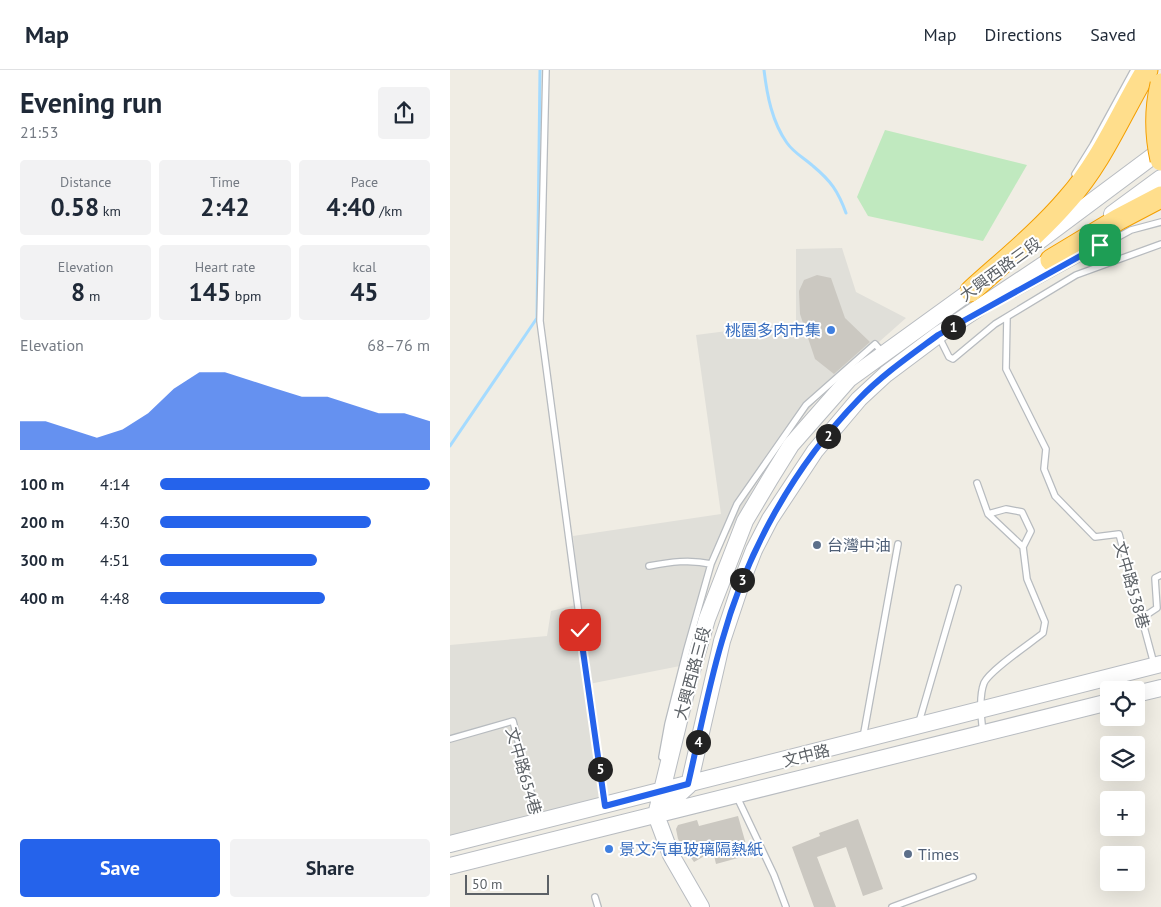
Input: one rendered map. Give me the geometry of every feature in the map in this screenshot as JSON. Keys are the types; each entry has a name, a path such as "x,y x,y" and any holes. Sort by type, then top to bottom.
{"highway":[{"path":"962,293 1043,225 1068,199 1104,150 1147,70"},
{"path":"1161,84 1156,106 1155,127 1161,160"},
{"path":"1051,260 1156,200"}],"street":[{"name":"大興西路三段","path":"656,815 688,684 707,619 744,521 791,445 850,379 962,293 1161,150"},
{"name":"大興西路三段","path":"688,784 722,640 743,578 754,550 770,519 815,451 859,399 886,374 938,335 1051,260 1161,178"},
{"name":"文中路","path":"450,844 1158,665"},
{"path":"1145,692 1161,688"},
{"name":"文中路","path":"450,866 1100,704"},
{"path":"688,784 656,815 671,855 701,907"}],"lane":[{"path":"546,70 540,320 605,806"},
{"path":"1071,178 1093,144 1134,70"},
{"path":"903,340 938,335 1100,245 1131,230 1161,222"},
{"path":"938,335 949,357 953,359 996,324 1076,275 1161,244"},
{"name":"文中路538巷","path":"1007,317 1006,369 1046,449 1044,469 1055,496 1095,537 1119,534 1142,618 1158,665"},
{"path":"667,771 662,760 668,724 712,564 737,504 806,405 875,344 883,354"},
{"path":"978,483 988,514 1023,547"},
{"path":"983,734 980,710 984,682 1000,666 1044,634 1045,622 1027,579 1023,547 1031,531 1022,512 1006,509 988,514"},
{"path":"862,740 898,544"},
{"path":"649,566 698,560 712,564"},
{"path":"1142,618 1157,608 1155,578 1161,575"},
{"path":"918,726 958,588"},
{"name":"文中路654巷","path":"450,739 513,720 539,822"},
{"path":"736,795 774,875 786,907"},
{"path":"892,907 973,877"},
{"path":"595,897 598,907"}],"shaded area":[{"path":"842,248 856,292 906,318 826,389 772,454 716,557 680,666 589,684 601,797 450,836 450,645 547,636 551,611 580,604 573,536 721,514 696,335 796,322 796,249"}],"green space":[{"path":"885,130 1027,165 983,241 868,216 857,197"}],"building":[{"name":"桃園多肉市集","path":"817,275 831,278 845,318 870,342 834,374 815,359 800,314 799,291 804,280"},
{"path":"738,816 749,855 716,864 713,851 694,862 678,839 676,829 678,825 697,820 699,826"},
{"path":"858,819 883,889 863,896 846,847 817,857 836,907 814,907 792,847 820,836 819,833"}],"waterway":[{"path":"450,446 537,318 540,70"},
{"path":"764,70 771,108 782,135 793,150 819,171 829,182 837,192 846,213"}],"place":[{"name":"桃園多肉市集","path":"831,330"},
{"name":"台灣中油","path":"817,545"},
{"name":"景文汽車玻璃隔熱紙","path":"609,849"},
{"name":"Times","path":"908,854"}],"route":[{"path":"580,630 605,806 688,784 722,640 743,578 754,550 770,519 815,451 859,399 886,374 938,335 1100,245"}]}
